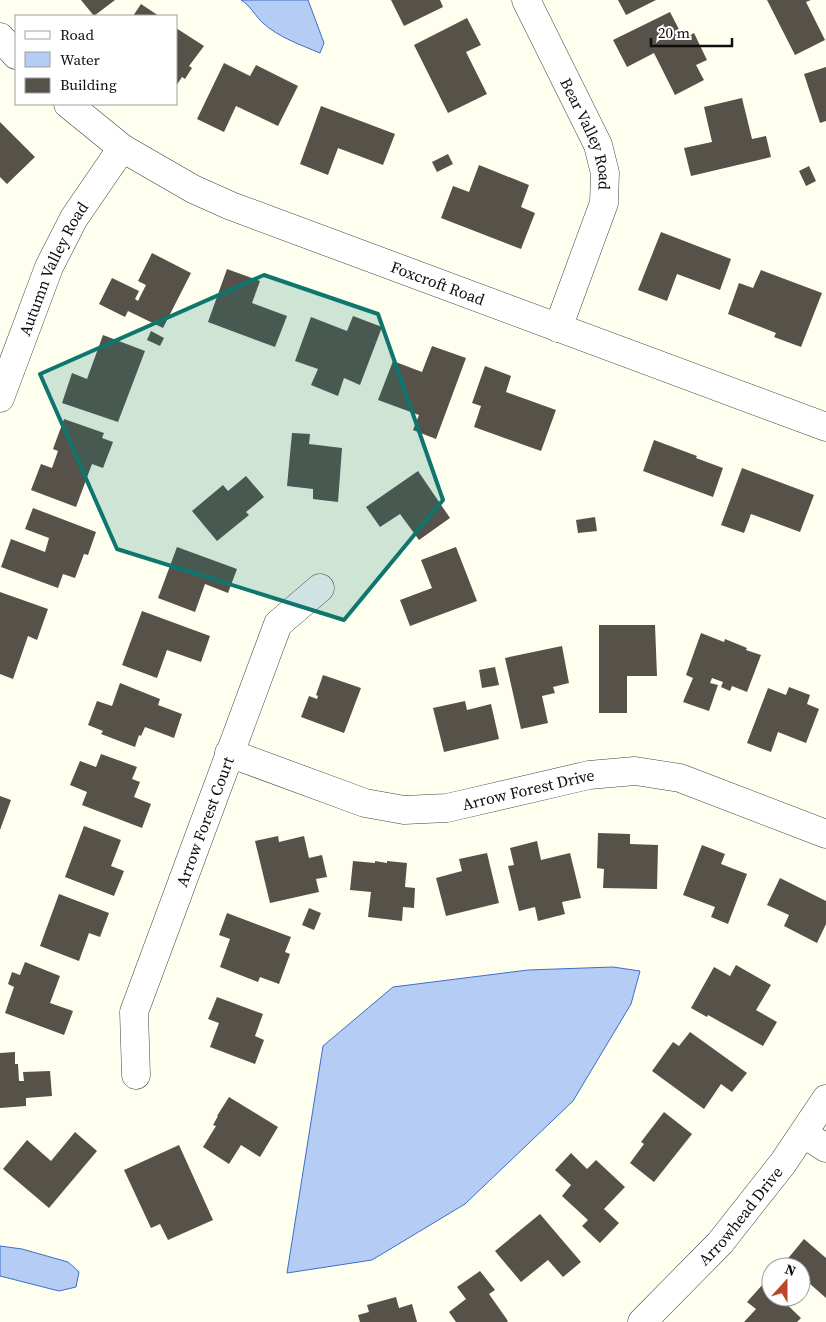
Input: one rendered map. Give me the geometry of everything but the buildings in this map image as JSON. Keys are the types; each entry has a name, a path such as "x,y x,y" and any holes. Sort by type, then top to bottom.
{"street":[{"name":"Bear Valley Road","path":"526,0 598,145 605,173 604,203 558,328"},
{"path":"0,38 15,54"},
{"name":"Foxcroft Road","path":"69,105 122,148 193,189 231,206 826,427"},
{"name":"Autumn Valley Road","path":"0,398 48,267 74,218 122,148"},
{"name":"Arrow Forest Court","path":"136,1075 134,1012 229,753 278,624 320,588"},
{"name":"Arrow Forest Drive","path":"229,753 365,803 404,810 447,808 589,775 635,770 680,778 826,834"},
{"name":"Arrowhead Drive","path":"642,1322 720,1243 783,1163 815,1141 826,1099"}],"highlighted area":[{"path":"264,275 378,314 443,500 344,620 117,549 40,374"}],"water":[{"path":"241,0 308,0 324,43 320,53 290,40 269,28"},
{"path":"613,967 640,971 631,1004 573,1101 465,1204 372,1260 287,1273 323,1046 393,987 528,970"},
{"path":"0,1246 22,1249 68,1262 79,1272 76,1287 59,1291 0,1276"}]}
